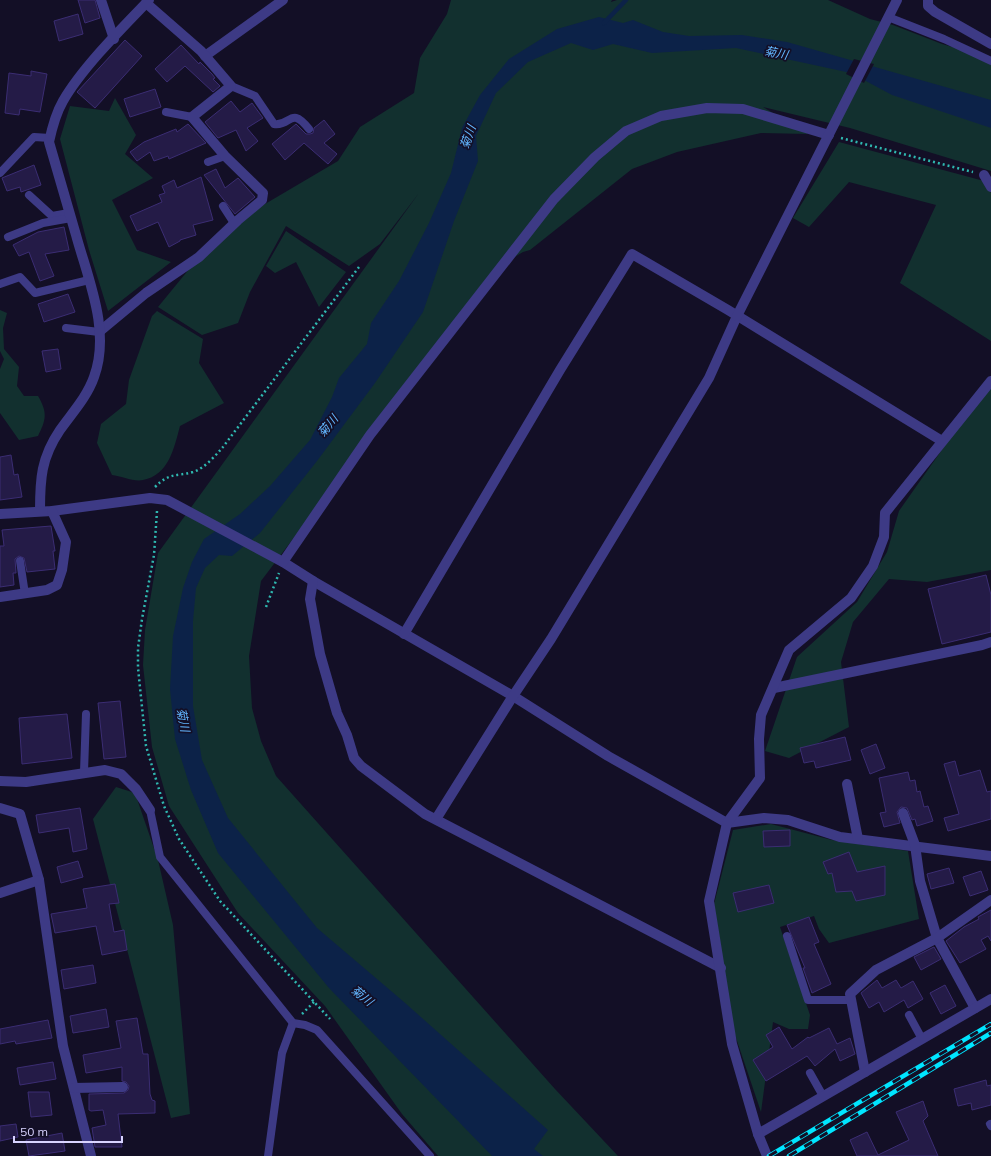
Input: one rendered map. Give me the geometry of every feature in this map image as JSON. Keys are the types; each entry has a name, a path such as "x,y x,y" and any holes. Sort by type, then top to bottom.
{"street":[{"path":"101,0 114,39"},
{"path":"205,56 283,0"},
{"path":"436,820 513,696 551,639 709,378 737,316 897,0"},
{"path":"928,0 928,6 935,12 991,44"},
{"path":"40,511 40,478 48,450 83,398 95,377 99,353 100,332 97,310 89,280 49,142 51,129 62,102 86,69 147,2 205,56 231,86 192,117 225,156 263,193 262,200 234,223 199,257 146,293 100,332"},
{"path":"280,560 370,435 554,199 595,157 626,131 661,116 707,108 743,109 830,132"},
{"path":"984,174 991,187"},
{"path":"404,634 556,377 632,254 737,316 942,442"},
{"path":"767,1156 758,1134 732,1044 721,968 709,901 727,823 760,778 759,739 761,715 774,688 789,650 851,598 873,566 884,537 885,513 991,381"},
{"path":"0,514 52,511 154,499 167,500 280,560 313,581 513,696 608,756 727,823 764,818 788,820 840,837 991,856"},
{"path":"0,597 47,590 58,585 66,542 52,511"},
{"path":"313,581 310,599 320,654 337,713 347,735 354,758 361,766 425,814 721,968"},
{"path":"774,688 982,646 991,642"},
{"path":"0,781 26,782 105,770 121,774 136,789 150,810"},
{"path":"847,784 858,839"},
{"path":"0,808 20,814 39,880 63,1046 91,1156"},
{"path":"903,813 915,846 920,881 937,938 975,1008"},
{"path":"0,893 39,880"},
{"path":"865,1072 850,994 876,970 937,938 991,900"},
{"path":"758,1134 991,999"},
{"path":"74,1088 123,1087"}],"lane":[{"path":"887,20 944,39 991,61"},
{"path":"231,86 255,96 274,124 278,125 290,118 298,118 302,119 309,129"},
{"path":"166,112 192,117"},
{"path":"0,173 34,137 50,138"},
{"path":"208,162 225,156"},
{"path":"29,195 52,216 70,216"},
{"path":"223,206 234,223"},
{"path":"8,238 43,224 70,216"},
{"path":"0,284 20,277 35,293 89,280"},
{"path":"66,328 100,332"},
{"path":"20,561 25,594"},
{"path":"84,772 86,714"},
{"path":"150,810 160,857 293,1023 305,1025 317,1030 430,1156"},
{"path":"787,936 808,1000 851,1000"},
{"path":"909,1015 922,1039"},
{"path":"268,1156 282,1053 293,1023"},
{"path":"810,1074 823,1096"}],"path":[{"path":"830,132 984,174"},
{"path":"330,1019 220,901 179,839 164,806 146,746 138,668 142,619 154,555 155,487 164,478 194,471 211,460 223,448 359,267"},
{"path":"266,607 280,560"}],"green space":[{"path":"451,0 612,0 611,2 617,0 828,0 870,19 893,25 942,44 991,58 991,171 850,128 763,107 808,134 761,133 677,152 632,169 530,250 511,259 380,424 261,581 249,656 252,708 261,741 276,776 555,1089 618,1156 438,1156 402,1114 325,1006 238,913 169,806 152,747 143,665 145,630 158,553 419,193 380,244 349,266 286,226 250,292 238,323 202,335 158,307 199,257 238,220 338,161 360,127 414,93 420,58 447,14"},
{"path":"115,98 136,135 125,154 153,178 112,200 137,250 171,262 108,311 89,250 60,139 70,106 109,111"},
{"path":"839,142 984,181 991,193 991,341 900,283 936,205 849,182 809,227 793,218"},
{"path":"286,231 346,272 319,307 296,262 275,273 266,266"},
{"path":"0,310 7,313 3,328 4,349 19,367 17,386 24,396 38,396 45,412 43,425 38,436 19,440 0,413 0,369 4,359 0,351"},
{"path":"157,311 203,339 199,363 224,403 180,426 173,451 165,467 152,477 143,480 136,480 112,475 97,443 101,424 126,404 129,380 152,316"},
{"path":"991,385 991,570 927,582 889,579 853,622 841,662 849,727 789,758 765,751 797,657 857,602 887,552 899,511 965,417"},
{"path":"116,787 135,793 158,860 173,925 190,1114 171,1118 93,819"},
{"path":"771,824 832,840 908,851 919,919 829,943 819,929 814,916 780,927 810,1015 808,1029 789,1029 773,1022 761,1112 734,1032 714,904 733,830"}],"water":[{"name":"菊川","path":"599,17 623,23 633,20 663,32 689,36 742,35 787,42 991,100 991,128 892,95 851,73 736,48 652,53 613,44 593,50 571,43 528,62 496,93 476,136 478,161 454,221 423,312 375,383 317,461 260,533 232,556 219,555 205,568 196,588 193,621 193,706 202,760 228,818 317,928 404,1002 548,1130 534,1149 543,1156 492,1156 329,988 218,853 191,790 175,739 170,689 173,636 183,588 192,562 204,539 240,514 270,486 310,440 332,397 339,378 367,344 371,323 399,281 429,223 451,173 462,128 480,95 509,59 557,29"}],"pier":[{"path":"854,59 874,64 864,83 846,74"}],"building":[{"path":"78,0 95,0 100,18 85,23"},
{"path":"78,14 83,34 59,41 54,21"},
{"path":"125,40 142,56 95,108 77,92"},
{"path":"181,45 215,78 213,79 220,86 213,92 185,66 167,82 155,69"},
{"path":"31,71 47,74 40,112 20,109 19,115 5,113 9,73 31,76"},
{"path":"155,89 161,107 130,117 124,99"},
{"path":"231,101 240,112 252,103 263,118 247,128 258,141 246,151 236,130 218,138 205,122"},
{"path":"324,120 335,134 324,143 337,154 328,164 304,143 285,160 272,144 296,124 306,134 310,134 313,133 314,128"},
{"path":"188,124 206,143 169,159 168,156 154,161 150,152 137,161 130,152 144,142 176,129 177,132"},
{"path":"34,165 41,185 21,192 20,187 7,191 2,178"},
{"path":"216,169 225,188 238,178 255,197 235,214 204,175"},
{"path":"201,177 213,220 193,225 196,235 180,240 169,247 158,222 137,231 130,216 162,202 159,195 165,193 162,186 174,180 177,188"},
{"path":"64,227 69,250 45,254 54,276 40,281 29,252 19,256 13,245 38,232"},
{"path":"68,294 75,312 44,322 38,304"},
{"path":"58,349 61,369 46,372 42,351"},
{"path":"11,455 14,475 18,474 22,497 0,500 0,457"},
{"path":"51,526 55,551 53,551 55,569 27,572 24,558 19,556 15,559 16,573 13,573 14,585 0,587 0,546 4,546 2,530"},
{"path":"986,575 991,595 991,632 942,644 928,589"},
{"path":"120,701 126,757 104,759 98,703"},
{"path":"67,714 72,758 22,764 19,718"},
{"path":"845,737 851,760 816,768 814,761 804,763 800,748"},
{"path":"876,744 885,768 870,774 861,750"},
{"path":"955,761 959,776 980,770 987,792 991,791 991,819 948,831 944,818 959,814 944,764"},
{"path":"908,772 910,781 915,780 917,792 920,791 924,807 928,806 933,821 917,826 915,819 912,820 907,808 901,807 897,812 900,823 884,827 880,813 886,812 879,778"},
{"path":"80,808 87,849 73,852 69,828 39,833 36,815"},
{"path":"790,830 790,846 764,847 763,831"},
{"path":"849,852 857,872 885,866 885,895 856,901 852,891 836,892 832,873 828,874 823,862"},
{"path":"78,861 83,877 61,883 57,867"},
{"path":"949,868 954,883 931,889 927,874"},
{"path":"981,871 988,890 970,896 963,877"},
{"path":"115,884 119,903 109,904 114,932 124,930 127,950 102,955 96,926 55,933 51,914 87,908 83,889"},
{"path":"769,885 774,903 738,912 733,893"},
{"path":"991,910 991,941 988,936 981,940 986,949 960,963 946,941 964,927 979,919 978,917"},
{"path":"809,917 819,942 814,944 831,984 812,993 803,968 805,968 787,925"},
{"path":"934,947 941,959 921,970 914,957"},
{"path":"93,965 96,983 64,989 61,970"},
{"path":"877,980 882,988 896,980 901,988 913,981 923,999 908,1008 904,1000 884,1012 879,1002 869,1008 861,993"},
{"path":"945,985 956,1006 941,1014 930,993"},
{"path":"106,1009 109,1027 73,1033 70,1016"},
{"path":"137,1018 143,1054 148,1054 150,1094 152,1100 155,1101 155,1113 118,1114 122,1147 95,1147 92,1128 106,1125 103,1110 89,1110 89,1094 124,1093 128,1090 129,1086 126,1082 122,1081 122,1067 86,1073 83,1055 121,1048 116,1021"},
{"path":"48,1020 52,1038 16,1044 15,1041 0,1044 0,1029"},
{"path":"779,1027 792,1049 808,1037 809,1038 829,1028 837,1044 850,1038 855,1054 840,1061 835,1049 815,1066 807,1056 766,1081 753,1060 773,1047 766,1035"},
{"path":"53,1062 56,1079 20,1085 17,1068"},
{"path":"986,1080 987,1086 991,1085 991,1105 972,1110 971,1103 958,1106 954,1089"},
{"path":"28,1092 49,1092 52,1115 31,1117"},
{"path":"923,1101 928,1116 923,1121 938,1156 857,1156 850,1140 867,1132 878,1155 909,1140 896,1112"},
{"path":"16,1124 18,1137 0,1141 0,1126"},
{"path":"62,1133 65,1151 29,1156 26,1140"}],"waterway":[{"path":"604,23 626,0"}],"railway":[{"path":"769,1156 991,1024"},
{"path":"789,1156 991,1033"}]}
